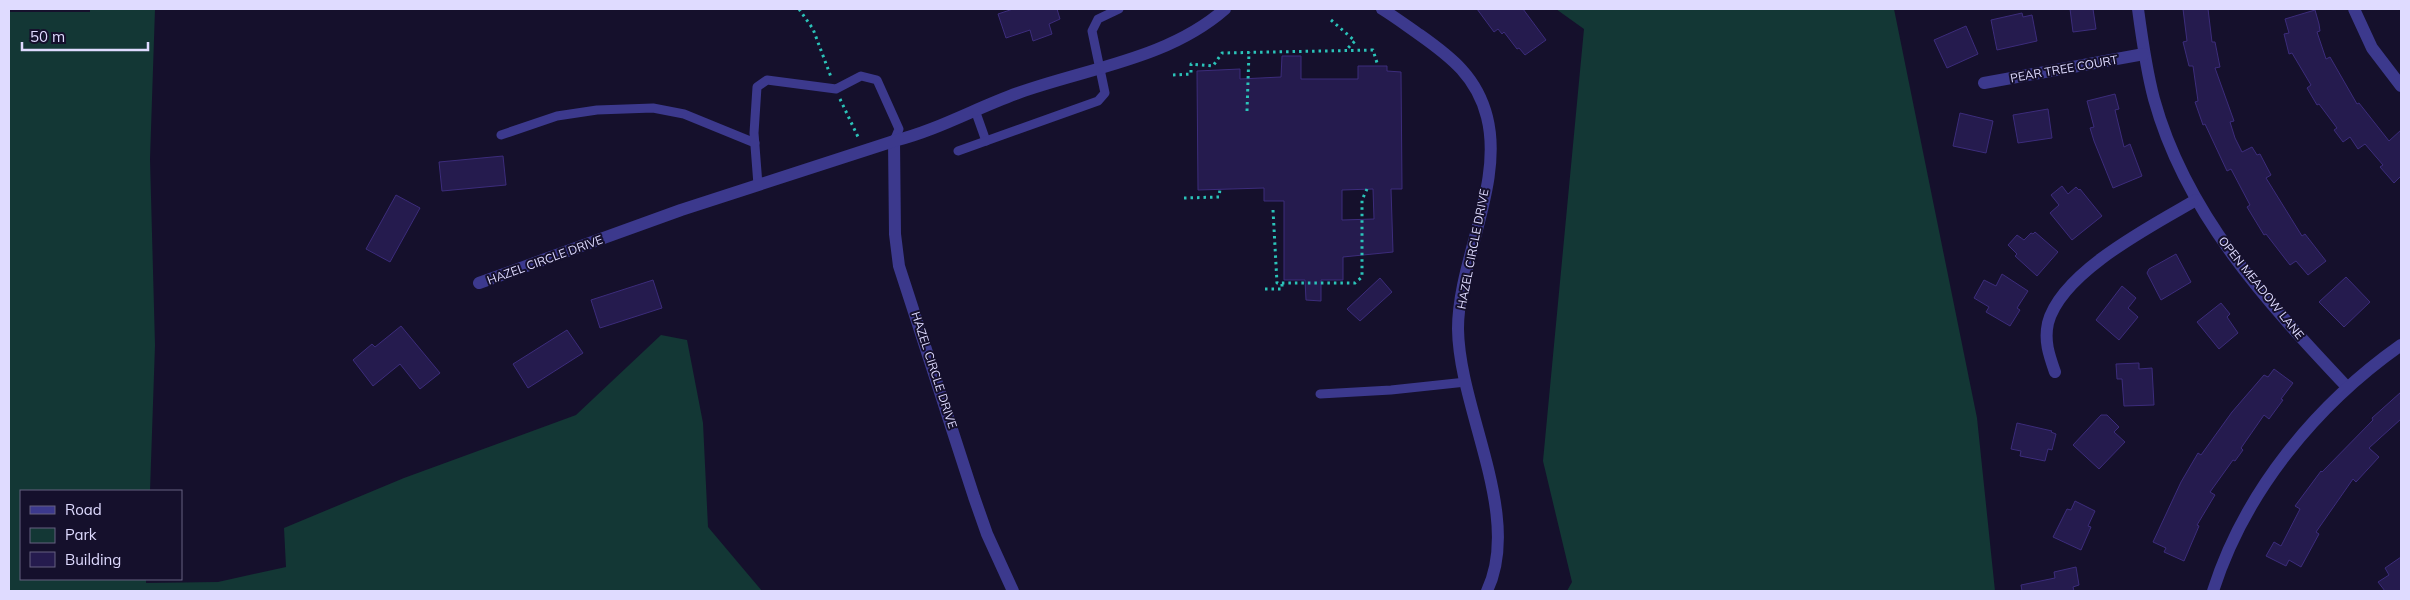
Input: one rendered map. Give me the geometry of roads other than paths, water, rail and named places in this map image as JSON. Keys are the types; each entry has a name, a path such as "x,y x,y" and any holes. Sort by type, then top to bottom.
{"street":[{"name":"HAZEL CIRCLE DRIVE","path":"479,283 672,213 894,141 924,134 975,110 1019,93 1161,48 1185,37 1225,9"},
{"name":"HAZEL CIRCLE DRIVE","path":"1385,9 1458,63 1479,93 1487,117 1490,141 1490,166 1460,311 1458,329 1461,361 1499,527 1498,562 1487,591"},
{"name":"OPEN MEADOW LANE","path":"2138,9 2144,54 2155,100 2169,143 2196,200 2220,239 2246,275 2347,387"},
{"path":"2354,9 2372,48 2401,86"},
{"name":"PEAR TREE COURT","path":"1984,83 2144,54"},
{"name":"HAZEL CIRCLE DRIVE","path":"894,141 895,234 899,266 974,497 987,534 1013,591"},
{"path":"2055,372 2048,354 2046,338 2048,322 2055,308 2068,291 2094,264 2122,242 2196,200"},
{"path":"2213,591 2235,536 2274,471 2328,405 2347,387 2401,346"}],"lane":[{"path":"958,151 1098,100 1105,93 1092,31 1102,12 1119,9"},
{"path":"758,185 755,143 757,87 767,80 836,89 861,76 876,80 899,129 894,141"},
{"path":"501,135 557,116 597,110 653,108 684,114 755,143"},
{"path":"975,110 986,141"},
{"path":"1320,394 1391,390 1466,382"}]}
